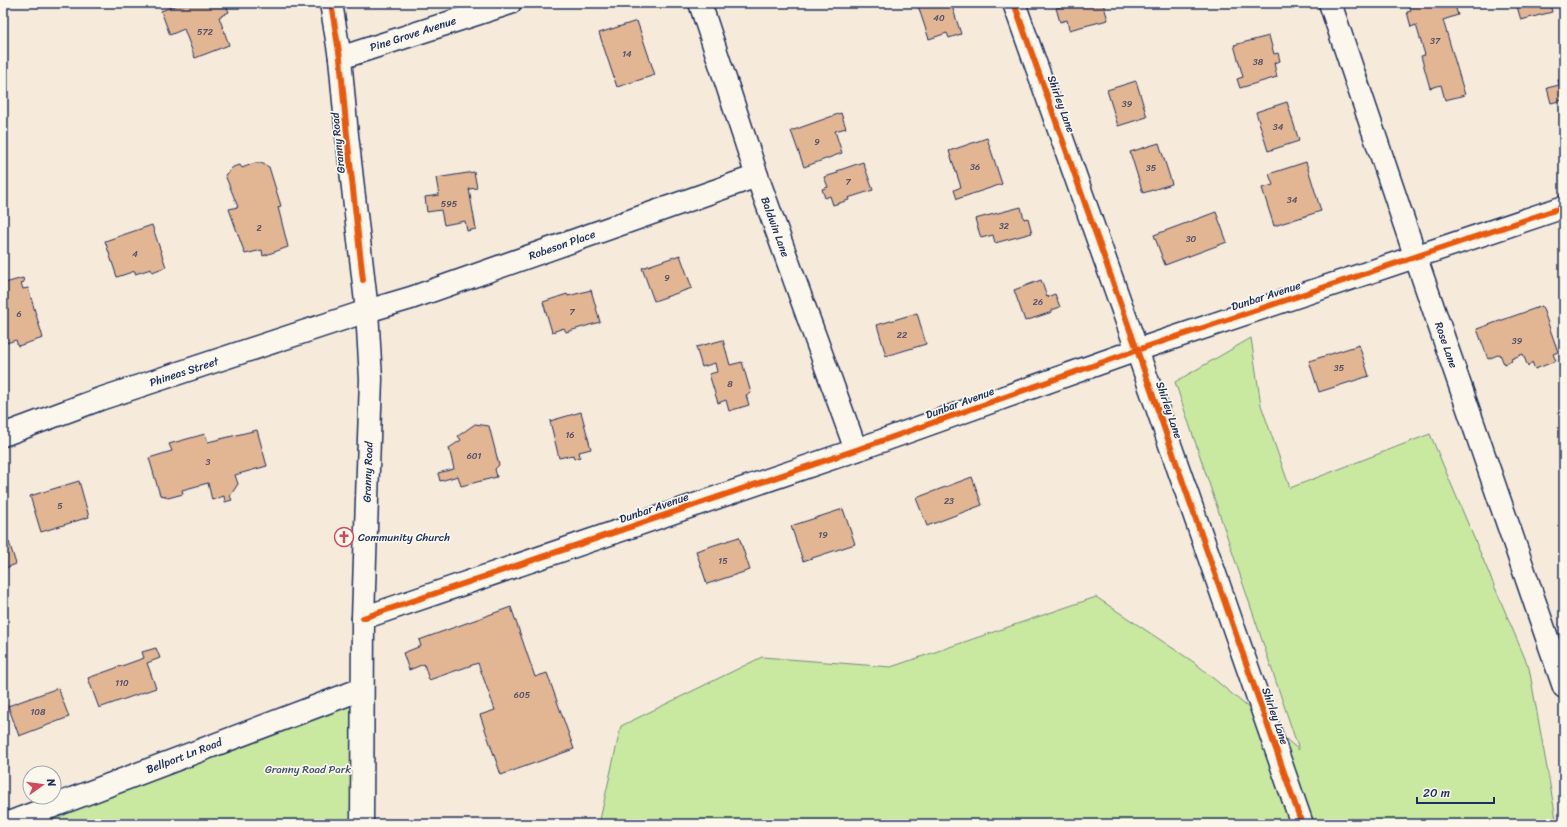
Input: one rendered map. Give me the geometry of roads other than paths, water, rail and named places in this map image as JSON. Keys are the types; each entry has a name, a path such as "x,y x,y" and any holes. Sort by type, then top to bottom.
{"street":[{"name":"Granny Road","path":"331,3 340,58 347,135 367,311 371,379 363,618 362,824"},
{"name":"Pine Grove Avenue","path":"340,58 510,3"},
{"name":"Baldwin Lane","path":"700,3 757,176 856,450"},
{"name":"Shirley Lane","path":"1014,3 1137,350 1302,824"},
{"name":"Rose Lane","path":"1330,3 1564,687"},
{"name":"Robeson Place","path":"367,311 411,298 757,176"},
{"name":"Dunbar Avenue","path":"363,618 856,450 1137,350 1416,258 1564,207"},
{"name":"Phineas Street","path":"3,435 100,400 367,311"},
{"name":"Bellport Ln Road","path":"6,824 362,689"}],"place":[{"name":"Community Church","path":"344,537"}],"park label":[{"name":"Granny Road Park","path":"308,769"}]}
